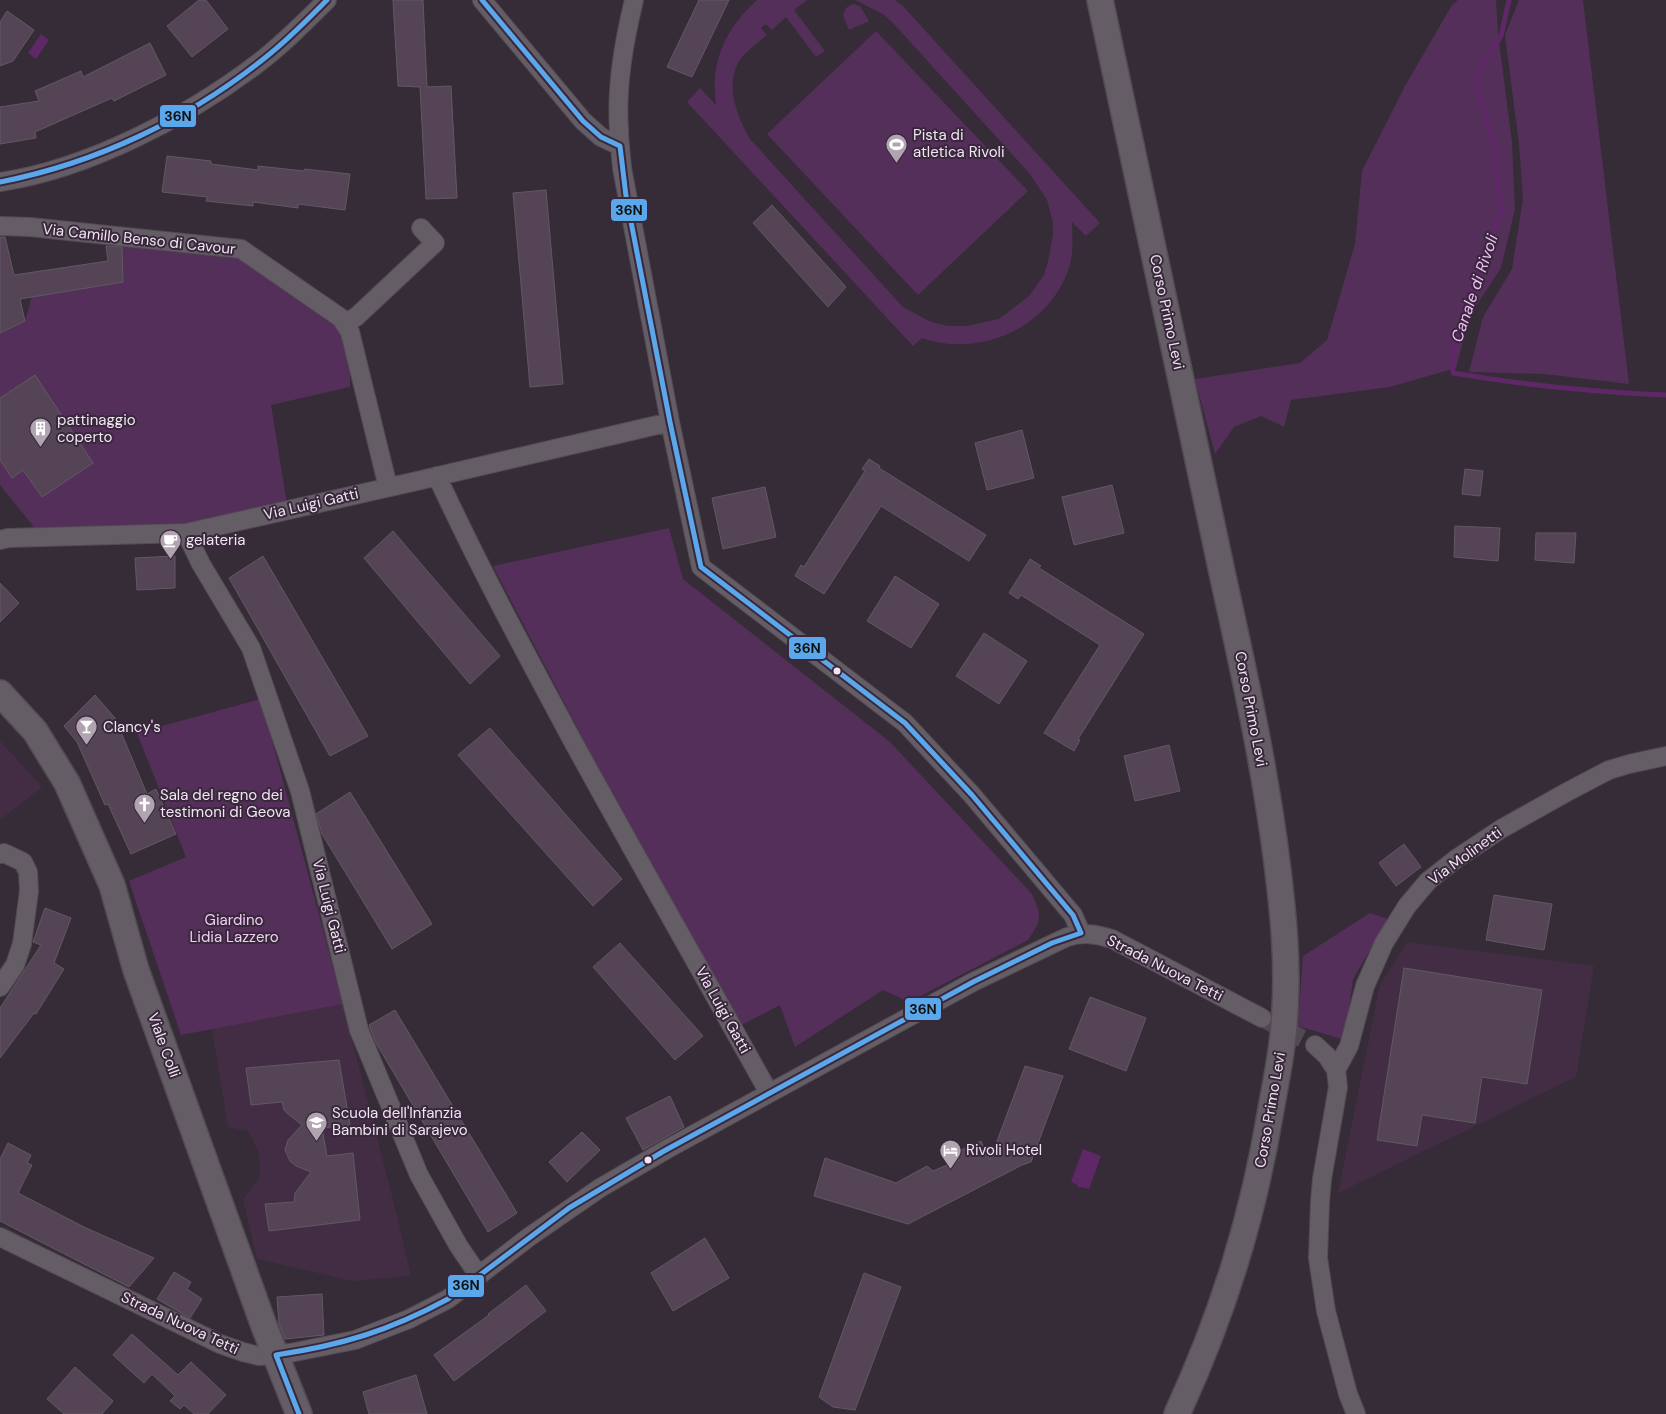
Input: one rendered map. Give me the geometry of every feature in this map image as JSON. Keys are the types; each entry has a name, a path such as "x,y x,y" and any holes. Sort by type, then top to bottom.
{"main road":[{"name":"Corso Primo Levi","path":"1100,0 1252,712 1272,825 1284,932 1285,1009 1282,1049 1265,1147 1240,1249 1223,1302 1205,1350 1177,1414"},
{"name":"Viale Colli","path":"0,693 34,731 67,783 112,885 136,970 276,1356 299,1414"}],"street":[{"path":"0,182 64,167 161,125 204,100 257,64 327,0"},
{"path":"482,0 583,121 601,136 620,146"},
{"path":"634,0 622,59 618,128 620,146 626,196 670,422 701,567 905,723 972,795 1073,916 1081,933"},
{"name":"Via Camillo Benso di Cavour","path":"0,226 30,227 241,249 341,318 345,323"},
{"path":"388,487 350,332 345,323 356,317 434,243 421,228"},
{"name":"Via Luigi Gatti","path":"0,540 8,538 186,532 670,422"},
{"name":"Via Luigi Gatti","path":"437,476 468,543 511,627 649,880 769,1093"},
{"name":"Via Luigi Gatti","path":"186,532 201,564 251,648 300,791 359,1030 419,1174 458,1245 479,1276"},
{"name":"Via Molinetti","path":"1336,1070 1349,1046 1365,986 1384,943 1407,906 1428,881 1501,828 1566,792 1609,770 1666,756"},
{"path":"0,854 4,853 23,862 28,872 29,891 22,944 15,965 0,987"},
{"name":"Strada Nuova Tetti","path":"0,1237 220,1344 259,1356 276,1356 355,1340 383,1330 442,1302 479,1276 529,1236 600,1188 664,1150 997,970 1052,943 1081,933 1097,934 1127,946 1262,1018"},
{"path":"1315,1045 1328,1056 1336,1070 1338,1087 1322,1179 1318,1258 1326,1311 1348,1394 1356,1414"}],"shaded area":[{"path":"41,34 49,40 36,59 28,53"},
{"path":"0,741 42,787 0,820"},
{"path":"1407,942 1594,966 1576,1077 1338,1193 1380,985"},
{"name":"Scuola dell'Infanzia Bambini di Sarajevo","path":"343,1004 411,1276 353,1281 257,1259 243,1199 260,1176 259,1152 248,1131 228,1127 212,1029"},
{"path":"1083,1149 1101,1156 1089,1189 1079,1188 1071,1182"}],"green space":[{"path":"757,0 807,0 794,10 825,51 816,57 786,17 772,30 766,24 761,28 767,35 742,57 734,74 733,93 735,103 746,131 750,139 903,307 931,322 948,326 967,326 999,319 1029,296 1044,275 1053,234 1053,222 1047,200 1030,174 893,23 883,14 855,0 895,0 902,5 1100,223 1086,236 1072,222 1070,264 1061,286 1048,305 1031,320 1012,332 990,340 968,344 945,343 922,338 913,346 687,102 700,88 716,105 715,75 722,47 736,23"},
{"path":"1458,0 1496,0 1498,33 1512,143 1515,209 1501,268 1470,315 1456,368 1390,387 1291,400 1284,427 1261,416 1234,427 1215,454 1195,379 1300,363 1327,340 1355,244 1362,171 1405,86 1452,5"},
{"path":"1519,0 1583,0 1629,384 1544,374 1469,372 1483,317 1512,269 1523,199 1519,144 1505,35"},
{"path":"853,4 860,6 869,21 849,30 843,15 846,8"},
{"path":"876,31 1028,191 918,295 767,134"},
{"path":"122,245 248,253 350,332 350,387 271,405 288,510 186,533 42,537 0,485 0,333 25,321 32,296 123,282"},
{"path":"669,528 683,579 890,742 1032,894 1038,908 1039,918 1028,940 909,1002 883,990 795,1047 780,1005 734,1029 493,566"},
{"name":"Giardino Lidia Lazzero","path":"261,699 343,1004 181,1035 129,881 186,857 137,733"},
{"path":"1370,913 1388,919 1353,979 1345,1040 1298,1026 1303,956"}],"building":[{"path":"199,0 206,0 228,29 192,57 167,26"},
{"path":"393,0 423,0 427,87 451,86 457,198 426,199 420,87 398,86"},
{"path":"699,0 729,0 692,77 667,67"},
{"path":"7,11 34,30 13,61 0,66 0,22"},
{"path":"150,43 166,75 114,101 112,98 35,132 36,138 0,144 0,107 39,101 35,91 81,71 83,77"},
{"path":"167,156 211,161 211,164 258,170 258,166 350,174 345,210 298,204 298,208 253,202 253,206 206,201 207,197 162,192"},
{"path":"546,190 563,384 530,387 513,193"},
{"path":"772,205 846,287 828,307 753,223"},
{"path":"0,237 5,237 14,275 108,261 106,246 122,247 123,282 20,299 25,321 0,333"},
{"name":"pattinaggio coperto","path":"35,375 93,463 42,497 23,470 12,478 0,460 0,398"},
{"path":"1022,430 1034,478 987,490 975,443"},
{"path":"869,459 880,466 879,468 986,535 969,561 881,506 824,594 795,576 801,565 804,567 865,471 862,469"},
{"path":"1465,469 1483,471 1480,496 1462,494"},
{"path":"1112,485 1124,533 1074,545 1062,497"},
{"path":"765,487 776,537 723,549 712,498"},
{"path":"1455,526 1500,528 1498,561 1454,557"},
{"path":"393,531 500,656 470,684 364,558"},
{"path":"1536,533 1576,533 1574,563 1535,560"},
{"path":"175,556 175,588 137,590 135,558"},
{"path":"263,556 368,736 330,756 229,578"},
{"path":"1030,559 1041,566 1039,568 1144,634 1078,739 1080,740 1074,751 1044,733 1100,645 1021,595 1018,599 1009,593"},
{"path":"895,576 939,604 911,648 867,621"},
{"path":"0,583 19,603 0,622"},
{"path":"984,633 1027,661 999,704 956,676"},
{"path":"95,695 115,718 147,794 156,789 176,834 131,854 108,804 105,805 77,742 64,726"},
{"path":"490,728 622,879 593,906 458,755"},
{"path":"1169,745 1180,791 1135,801 1124,756"},
{"path":"350,792 432,924 392,949 322,834 316,814"},
{"path":"1404,844 1421,867 1396,886 1379,863"},
{"path":"1494,895 1552,904 1544,950 1486,940"},
{"path":"45,908 71,918 54,963 64,969 36,1014 34,1013 0,1058 0,1008 41,945 33,942"},
{"path":"620,943 703,1036 675,1060 593,967"},
{"path":"1404,968 1542,990 1527,1084 1482,1077 1475,1123 1422,1115 1417,1146 1377,1140"},
{"path":"1090,997 1146,1018 1126,1071 1069,1049"},
{"path":"395,1010 517,1213 488,1232 376,1043 369,1025"},
{"path":"339,1060 350,1125 322,1128 327,1156 353,1153 360,1220 269,1231 265,1204 294,1202 295,1193 311,1172 296,1166 290,1161 285,1150 288,1140 302,1125 284,1110 282,1102 251,1105 246,1068"},
{"path":"1025,1066 1063,1076 1031,1162 908,1224 814,1196 825,1158 896,1183 927,1166 933,1171 959,1160 955,1153 981,1141 990,1160"},
{"path":"670,1096 684,1127 643,1150 626,1118"},
{"path":"582,1132 600,1150 567,1182 549,1162"},
{"path":"8,1143 31,1155 27,1163 32,1165 18,1193 86,1228 154,1258 129,1287 0,1221 0,1159"},
{"path":"705,1238 729,1278 673,1311 651,1273"},
{"path":"174,1272 191,1282 187,1289 202,1299 190,1318 157,1299"},
{"path":"864,1273 901,1287 855,1410 833,1407 819,1397"},
{"path":"526,1285 546,1311 454,1381 434,1355"},
{"path":"322,1294 324,1335 285,1339 279,1324 277,1297"},
{"path":"132,1334 178,1375 191,1362 226,1395 208,1414 194,1414 184,1405 180,1409 170,1401 175,1396 152,1374 144,1383 113,1355"},
{"path":"75,1367 113,1401 102,1414 64,1414 47,1399"},
{"path":"416,1375 427,1414 369,1414 363,1392"}],"waterway":[{"name":"Canale di Rivoli","path":"1509,0 1501,36 1475,78 1494,146 1501,210 1463,314 1452,356 1453,373 1559,387 1666,395"}],"tunnel":[{"path":"1262,1018 1315,1045"}],"transit line":[{"name":"36N","path":"0,182 72,163 140,136 174,119 206,100 266,57 290,37 327,0"},
{"name":"36N","path":"299,1414 276,1355 322,1347 365,1335 406,1320 448,1299 569,1208 664,1151 973,982 1052,943 1081,933 1073,915 972,795 905,723 701,567 670,422 626,196 620,146 601,137 583,121 482,0"}],"place":[{"name":"Pista di atletica Rivoli","path":"897,163"},
{"name":"pattinaggio coperto","path":"41,448"},
{"name":"gelateria","path":"170,559"},
{"name":"Clancy's","path":"87,746"},
{"name":"Sala del regno dei testimoni di Geova","path":"144,823"},
{"name":"Scuola dell'Infanzia Bambini di Sarajevo","path":"316,1141"},
{"name":"Rivoli Hotel","path":"950,1169"}]}
